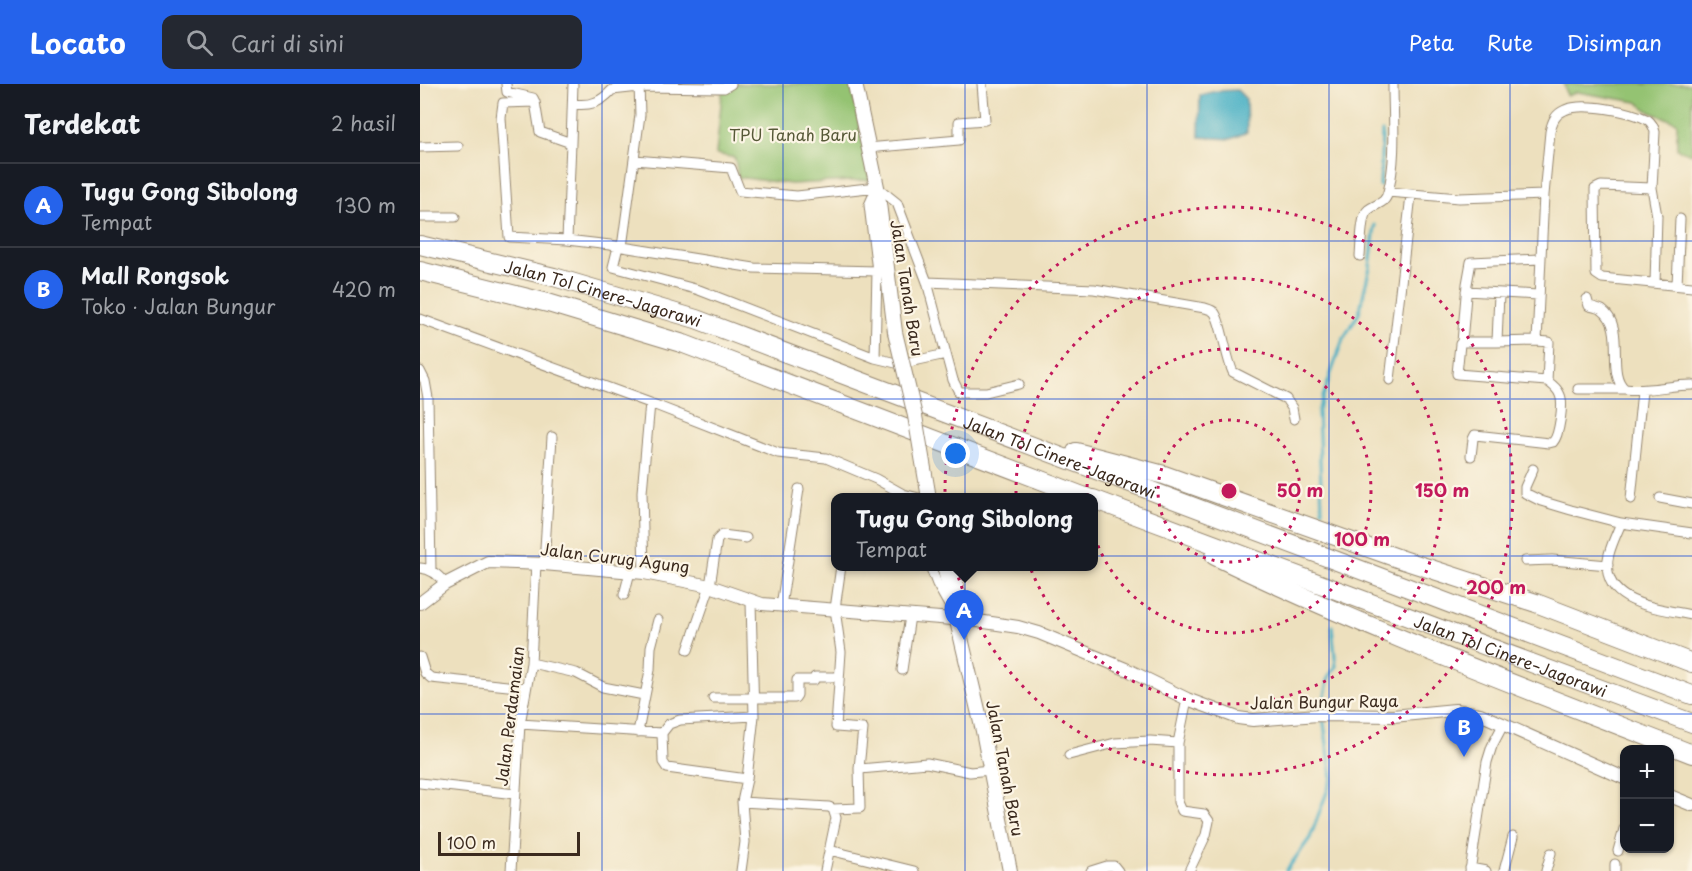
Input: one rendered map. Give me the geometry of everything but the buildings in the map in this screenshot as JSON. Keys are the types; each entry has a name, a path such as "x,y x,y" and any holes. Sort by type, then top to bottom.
{"highway":[{"name":"Jalan Tol Cinere–Jagorawi","path":"420,245 554,277 696,319 1692,695"},
{"name":"Jalan Tol Cinere–Jagorawi","path":"420,271 548,303 684,344 1075,493"},
{"path":"973,424 1164,476 1400,559 1536,603 1692,663"},
{"name":"Jalan Tol Cinere–Jagorawi","path":"1098,501 1692,723"},
{"path":"1113,507 1305,598 1432,652 1692,754"}],"main road":[{"name":"Jalan Tanah Baru","path":"855,84 877,187 895,332 915,416 928,493"},
{"name":"Jalan Tanah Baru","path":"945,571 990,770 1010,871"}],"street":[{"path":"506,84 507,92 533,98 540,132 571,143"},
{"path":"567,240 573,84"},
{"path":"573,104 590,106 604,99 612,90 639,85 724,88 731,84"},
{"path":"867,148 959,140 959,122 985,120 982,84"},
{"path":"1360,256 1364,216 1368,210 1380,205 1386,199 1388,192 1393,153 1393,84"},
{"path":"639,85 640,115 635,160 613,267 699,290 875,358 900,364 946,354"},
{"path":"535,102 503,103 501,118 509,237 567,240 617,246 753,268 877,271"},
{"path":"1537,341 1544,195 1552,123 1558,114 1578,106 1622,112 1648,120 1651,124 1655,132 1652,188 1658,216 1655,283"},
{"path":"420,147 458,146"},
{"path":"635,160 731,168 740,191 797,195 877,187 897,203 927,282 953,380 959,392 986,392 1019,384"},
{"path":"1652,188 1600,186 1595,189 1596,274 1602,278 1692,287"},
{"path":"875,358 877,271 869,205 877,187"},
{"path":"1388,192 1459,198 1544,195"},
{"path":"1390,380 1411,195"},
{"path":"420,217 454,217"},
{"path":"1677,285 1680,219"},
{"path":"1471,456 1473,439 1477,435 1549,443 1557,437 1561,399 1554,386 1547,381 1460,375 1456,372 1459,347 1462,342 1470,264 1473,261 1541,259"},
{"path":"927,282 1094,289 1206,308 1214,312 1219,321 1225,352 1233,372 1286,399 1292,408 1294,419"},
{"path":"1466,291 1538,295"},
{"path":"1497,342 1499,294"},
{"path":"1587,299 1588,306 1601,310 1609,318 1614,332 1617,380 1625,389"},
{"path":"420,320 650,403 778,453 826,458 876,479 899,493"},
{"path":"1462,342 1547,341 1549,345 1547,381"},
{"path":"420,371 426,381 424,398 431,571"},
{"path":"1578,389 1642,391 1673,385 1692,385"},
{"path":"1631,499 1642,391"},
{"path":"644,573 642,492 650,403"},
{"name":"Jalan Perdamaian","path":"511,871 520,724 531,663 552,437"},
{"path":"1533,469 1525,487 1525,493 1528,495 1571,510 1621,523 1692,532"},
{"path":"781,606 799,489"},
{"path":"1660,498 1692,504"},
{"path":"1621,523 1608,565 1609,580 1612,586 1625,597 1644,605 1692,615"},
{"path":"688,650 710,586 717,540 722,535 746,538"},
{"path":"1525,561 1552,560 1608,565"},
{"name":"Jalan Curug Agung","path":"420,603 445,584 488,562 644,573 710,586 751,602 957,620"},
{"path":"420,568 440,576 445,584"},
{"path":"742,802 833,809 860,808 863,728 836,727 841,652 836,609 841,571"},
{"path":"932,571 957,620"},
{"path":"956,571 961,594 957,620"},
{"path":"624,595 630,572"},
{"path":"741,871 745,842 742,802 754,716 751,602"},
{"path":"902,670 910,616"},
{"path":"638,732 650,670 651,647 658,620"},
{"name":"Jalan Bungur Raya","path":"957,620 992,622 1039,633 1128,670 1187,699 1238,718 1263,720 1324,715 1393,716 1455,710 1467,711 1480,714 1620,776"},
{"path":"420,657 426,673 431,678 526,687"},
{"path":"531,663 576,673 603,687 644,695"},
{"path":"713,698 795,698 797,680 839,677"},
{"path":"1187,699 1178,743 1179,806 1182,811 1204,814 1209,821 1206,835 1189,871"},
{"path":"747,779 667,768 663,762 662,733 669,724 680,720 754,716"},
{"path":"520,724 662,733"},
{"path":"1486,871 1470,870 1487,762 1503,725"},
{"path":"1069,755 1115,743 1150,741 1178,743"},
{"path":"860,769 927,763 970,772 990,770"},
{"path":"420,783 515,794"},
{"path":"1674,798 1692,805"},
{"path":"825,871 836,818 833,809"},
{"path":"1504,871 1513,837"},
{"path":"1618,851 1620,844"},
{"path":"829,850 914,871"},
{"path":"1546,871 1551,853"},
{"path":"1091,871 1107,866 1114,866 1118,871"}],"green space":[{"name":"TPU Tanah Baru","path":"723,84 851,84 870,180 791,184 738,177 735,158 716,154"},
{"path":"1564,84 1692,84 1692,154 1677,149 1677,122 1650,112 1637,102 1577,92 1567,96"}],"water":[{"path":"1237,90 1246,99 1247,132 1231,139 1199,137 1200,95 1216,91"}],"waterway":[{"path":"1380,186 1382,132"},
{"path":"1322,510 1318,411 1343,339 1359,313 1370,267 1375,225"},
{"path":"1322,711 1329,676 1336,667 1332,626"},
{"path":"1286,871 1310,838 1332,778 1323,717"}],"place":[{"name":"Tugu Gong Sibolong","path":"964,640"},
{"name":"Mall Rongsok","path":"1464,757"}]}
